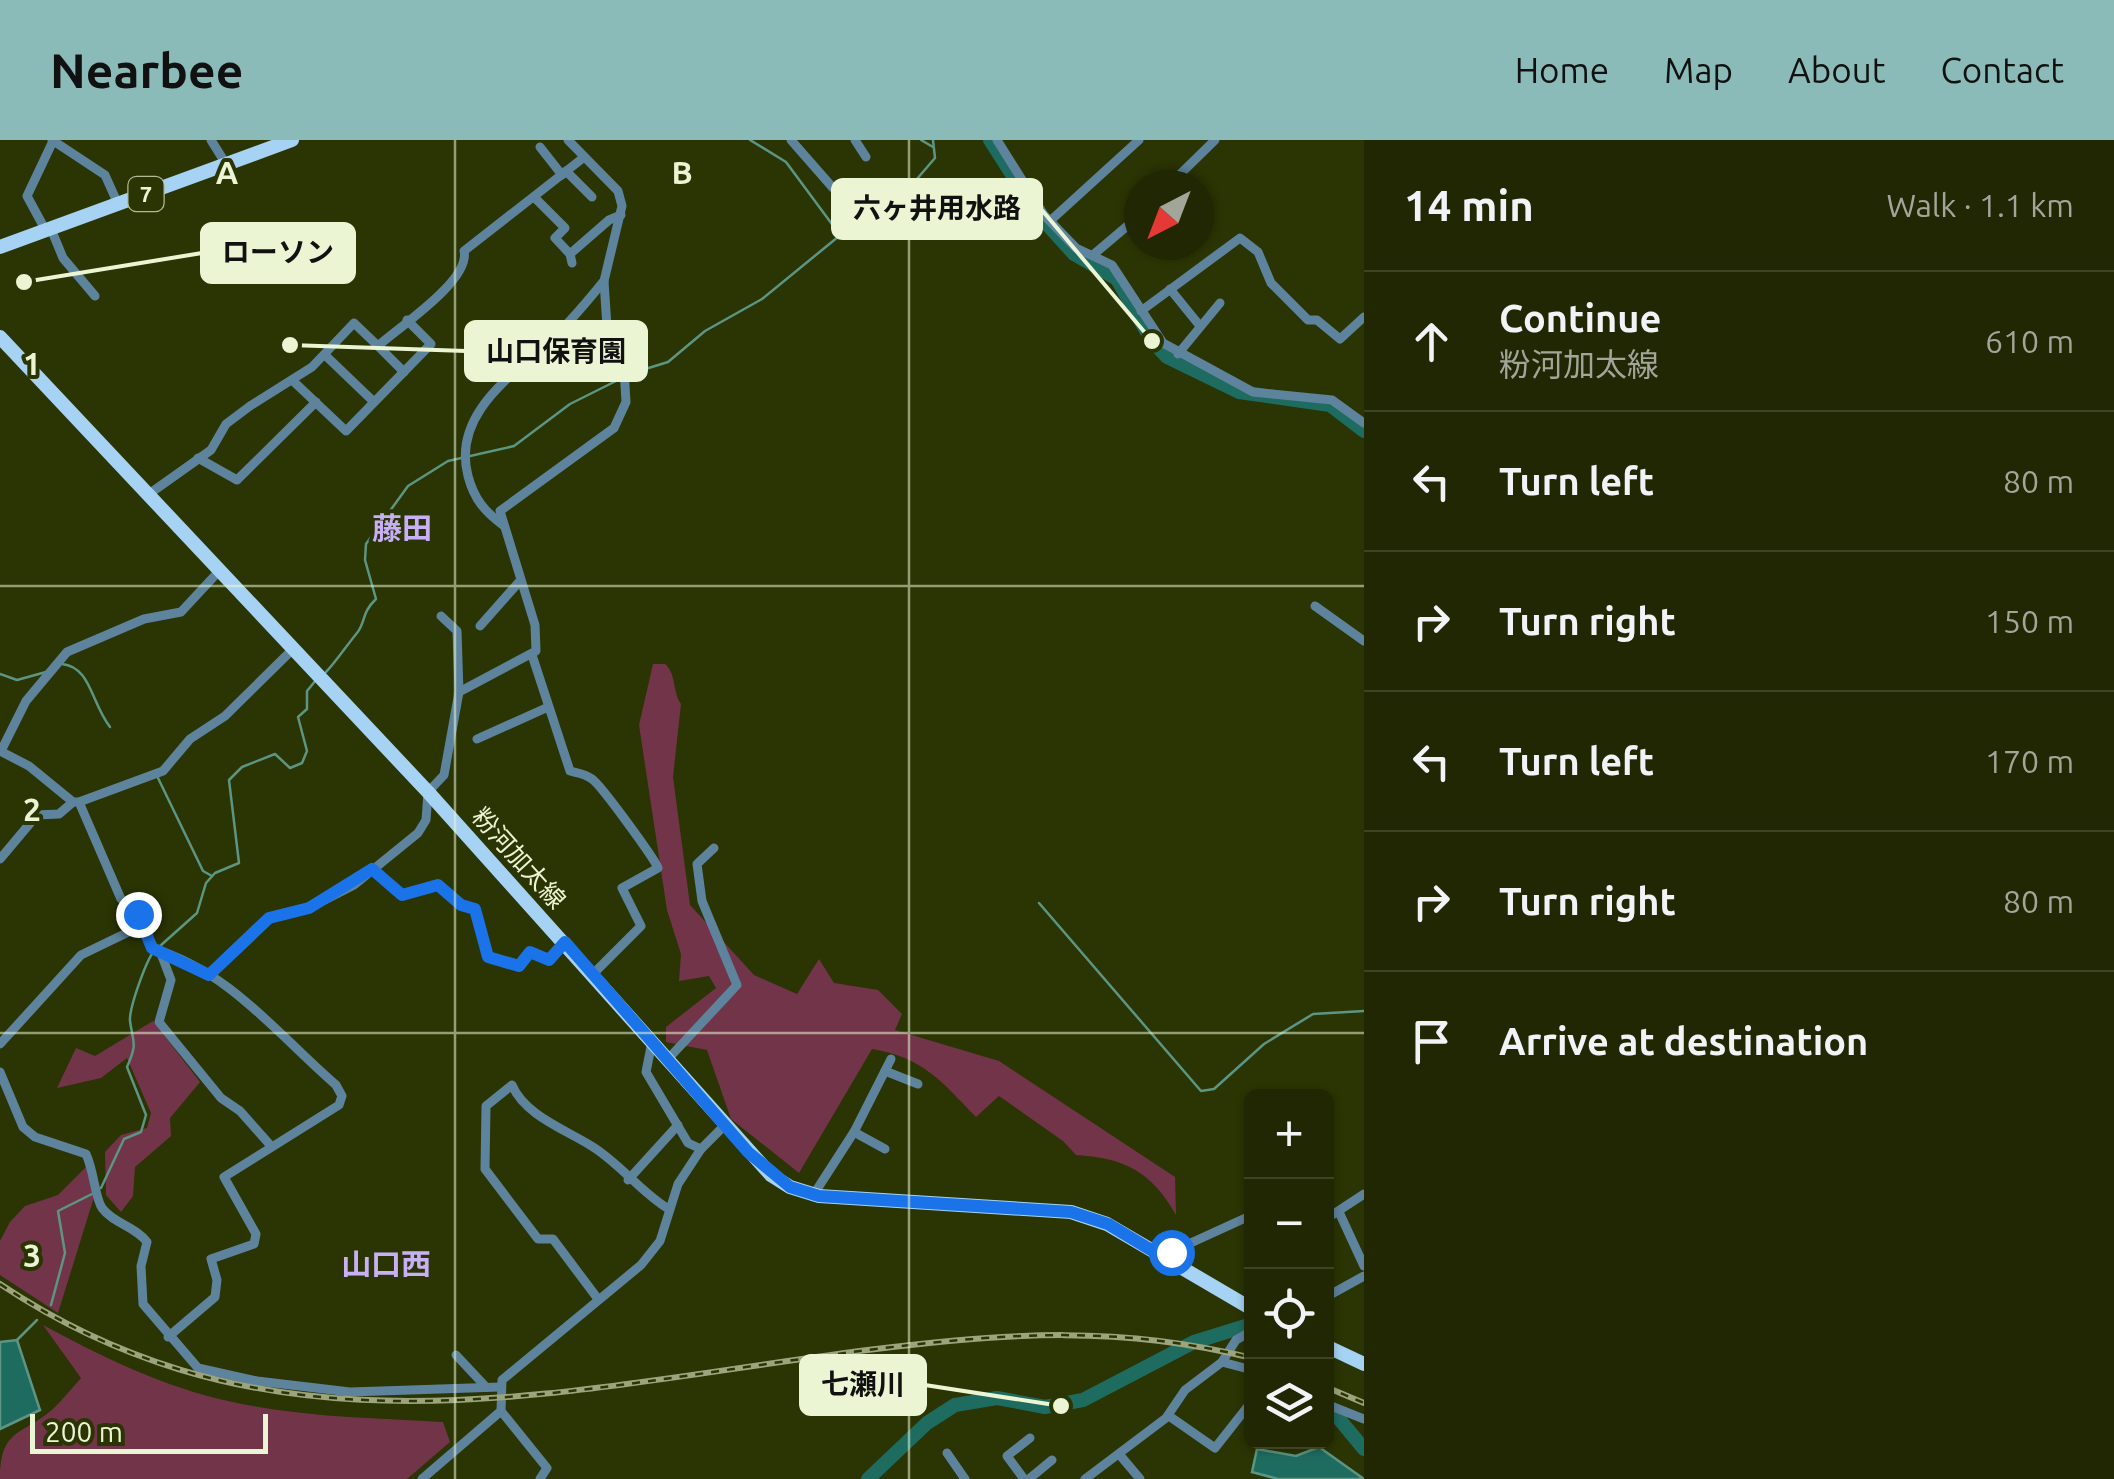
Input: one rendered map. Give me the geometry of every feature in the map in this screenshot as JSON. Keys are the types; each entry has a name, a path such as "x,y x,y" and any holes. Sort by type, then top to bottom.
{"main road":[{"name":"7","path":"0,247 292,140"},
{"name":"粉河加太線","path":"0,337 428,792 771,1175 790,1187 814,1194 1071,1212 1108,1224 1244,1304"},
{"path":"1334,1350 1364,1364"}],"street":[{"path":"95,296 63,258 27,196 52,140 105,175 118,204"},
{"path":"211,140 226,164"},
{"path":"458,692 532,656 538,645 500,512 614,428 623,414 624,369 608,327 604,281 621,215 618,191 568,140"},
{"path":"791,140 833,188"},
{"path":"855,140 866,158"},
{"path":"997,140 1050,222 1076,248 1112,266 1162,343 1253,392 1332,400 1364,423"},
{"path":"1050,222 1139,140"},
{"path":"1184,170 1215,140"},
{"path":"540,147 592,197"},
{"path":"378,346 464,268 464,251 583,158"},
{"path":"534,197 565,228 555,238 571,259 609,220 621,215"},
{"path":"1093,255 1124,229"},
{"path":"1141,311 1240,238 1258,252 1271,282 1308,320 1317,320 1333,336 1340,339 1364,317"},
{"path":"503,525 481,506 465,456 474,422 491,396 557,334 604,281"},
{"path":"1170,289 1200,326"},
{"path":"1178,354 1220,303"},
{"path":"292,380 346,431 431,344 407,320"},
{"path":"149,494 210,450 226,424 324,355 354,323 404,372"},
{"path":"324,355 374,402"},
{"path":"198,458 236,480 316,402"},
{"path":"168,1337 215,1297 218,1280 211,1258 254,1244 256,1234 224,1177 338,1105 342,1096 336,1085 256,1008 209,975 152,948 143,925 121,899 76,802 29,766 1,751 26,701 67,652 144,619 181,612 220,570"},
{"path":"480,626 519,582"},
{"path":"1315,606 1364,641"},
{"path":"209,975 269,918 309,908 372,869 418,834 426,820 428,792 444,775 458,692 457,631 441,616"},
{"path":"0,859 37,815 59,814 76,802 163,771 190,739 226,716 294,648"},
{"path":"532,656 546,708 570,770 589,776 604,790 625,825 650,848 658,868 622,888 641,926 593,974"},
{"path":"477,739 546,708"},
{"path":"668,1059 738,985 702,901 696,864 714,848"},
{"path":"372,869 402,895 438,885 461,905 475,909 488,957 519,966 530,952 549,960 565,942"},
{"path":"0,1044 81,955 143,925"},
{"path":"160,951 171,980 159,1022 221,1098 240,1111 272,1146"},
{"path":"652,1042 646,1072 688,1143 701,1149"},
{"path":"814,1194 854,1132 890,1059"},
{"path":"885,1071 918,1084"},
{"path":"0,1072 23,1127 36,1137 86,1154 96,1175 99,1203 111,1218 147,1242 141,1266 143,1304 198,1368 257,1381 350,1392 500,1386"},
{"path":"598,1299 552,1239 538,1238 498,1191 486,1168 486,1106 512,1085 517,1096 561,1130 596,1148 628,1180 667,1208"},
{"path":"628,1180 678,1125"},
{"path":"540,1479 547,1468 500,1411 502,1380 640,1265 660,1241 667,1208 701,1149 725,1126"},
{"path":"854,1132 885,1149"},
{"path":"1334,1215 1364,1194"},
{"path":"1339,1212 1364,1266"},
{"path":"1166,1259 1171,1252 1244,1219"},
{"path":"1334,1293 1364,1276"},
{"path":"1085,1479 1169,1416 1185,1390 1222,1362 1236,1340 1244,1336"},
{"path":"456,1355 486,1387"},
{"path":"1222,1362 1244,1368"},
{"path":"1334,1407 1364,1419"},
{"path":"422,1479 500,1411"},
{"path":"1169,1416 1214,1448 1244,1411"},
{"path":"1030,1438 1007,1456 1026,1479 1052,1460"},
{"path":"946,1453 966,1479"},
{"path":"1119,1454 1140,1479"}],"shaded area":[{"path":"653,664 669,668 681,704 673,777 690,905 754,975 797,994 819,959 834,983 878,990 902,1014 895,1030 999,1061 1175,1177 1176,1215 1157,1188 1135,1170 1109,1160 1076,1155 1063,1141 999,1096 976,1117 919,1065 872,1049 799,1173 731,1119 707,1050 666,1042 666,1027 716,988 709,976 679,981 681,954 667,910 639,725"},
{"path":"153,1021 200,1082 170,1118 171,1136 135,1167 133,1196 121,1212 106,1195 105,1152 121,1135 147,1128 151,1113 127,1058 101,1078 57,1088 76,1048 95,1056"},
{"path":"86,1167 94,1197 58,1313 0,1275 0,1241 25,1206 58,1195"},
{"path":"43,1325 133,1369 204,1395 308,1414 443,1422 450,1442 407,1479 0,1479 9,1441 54,1408 81,1378"}],"water":[{"path":"17,1340 40,1410 0,1429 0,1342"},
{"path":"1257,1449 1296,1456 1322,1449 1364,1479 1278,1479 1252,1472"}],"waterway":[{"path":"750,140 786,162 840,235"},
{"path":"921,140 933,147"},
{"path":"629,374 668,362 705,331 762,299 871,210 898,201 935,158 933,140"},
{"path":"990,140 1036,212 1074,254 1117,279 1152,341 1167,357 1239,392 1330,405 1364,431"},
{"path":"326,672 360,629 376,599 365,560 366,544 408,486 448,461 514,446 570,404 622,378"},
{"path":"62,664 85,679 110,727"},
{"path":"0,674 17,680 46,672"},
{"path":"160,946 197,913 206,883 215,873 239,863 229,780 242,767 275,754 290,768 302,763 307,751 298,717 307,709 307,691 316,680"},
{"path":"158,778 203,871 212,876"},
{"path":"1039,903 1201,1091 1214,1089 1264,1044 1313,1014 1364,1011"},
{"path":"101,1188 124,1139 141,1132 146,1115 127,1067 134,1048 132,1006 154,951"},
{"path":"51,1305 65,1253 58,1211 94,1193"},
{"path":"17,1340 37,1320"},
{"path":"868,1479 927,1423 955,1405 997,1398 1045,1407 1083,1400 1194,1342 1244,1326"},
{"path":"1334,1413 1364,1449"}],"railway":[{"path":"0,1284 105,1342 212,1378 319,1397 428,1401 537,1394 876,1349 1018,1336 1156,1340 1244,1356"},
{"path":"1334,1390 1364,1403"}],"place":[{"name":"ローソン","path":"24,282"},
{"name":"六ヶ井用水路","path":"1152,341"},
{"name":"山口保育園","path":"290,345"},
{"name":"七瀬川","path":"1061,1406"}],"district":[{"name":"藤田","path":"402,529"},
{"name":"山口西","path":"386,1265"}],"route":[{"path":"138,914 152,948 209,975 269,918 309,908 354,884 372,869 402,895 438,885 461,905 475,909 484,954 488,957 519,966 530,952 549,960 565,942 748,1152 790,1187 819,1196 1071,1212 1108,1224 1166,1259 1171,1252"}]}
